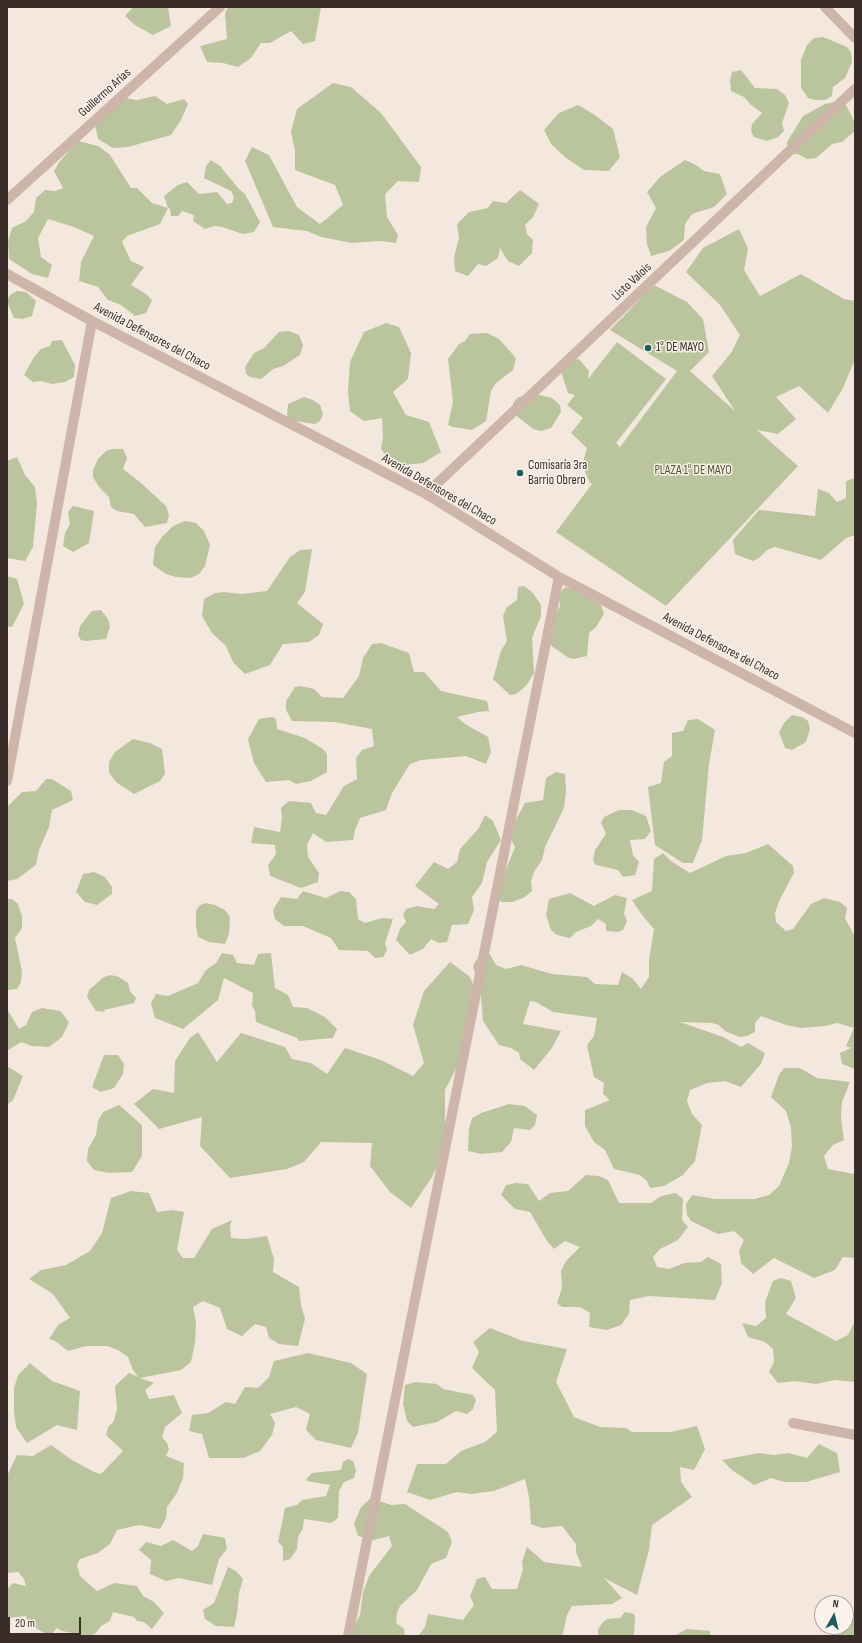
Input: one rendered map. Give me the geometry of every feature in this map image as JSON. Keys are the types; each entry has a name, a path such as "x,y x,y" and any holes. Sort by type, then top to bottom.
{"street":[{"name":"Guillermo Arias","path":"7,200 220,7"},
{"path":"825,7 855,38"},
{"name":"Listo Valois","path":"426,494 855,89"},
{"name":"Avenida Defensores del Chaco","path":"7,274 92,321 426,494 559,576 855,733"},
{"path":"7,781 92,321"},
{"path":"348,1636 559,576"},
{"path":"793,1423 855,1436"}],"green space":[{"path":"133,7 168,7 171,26 153,35 135,25 125,16"},
{"path":"228,7 321,7 315,41 303,44 291,31 270,43 261,43 251,58 238,67 223,63 207,62 200,46 227,39 225,13"},
{"path":"823,37 847,47 851,52 852,62 845,78 833,87 832,96 825,100 815,100 808,98 801,88 801,60 807,45 814,38"},
{"path":"741,70 755,88 777,89 785,95 789,103 782,123 784,131 778,137 767,141 754,137 751,131 752,124 762,113 750,104 744,97 731,91 730,80 732,72"},
{"path":"333,83 351,87 381,113 421,167 419,182 398,181 385,194 387,217 398,235 396,243 381,241 352,243 321,237 307,231 273,227 245,161 252,147 269,155 297,207 320,224 343,205 335,185 295,170 295,151 291,132 297,109"},
{"path":"155,96 167,104 184,99 188,104 181,120 171,135 128,147 113,148 98,139 94,120 120,97 137,100"},
{"path":"834,102 846,105 855,123 855,131 842,142 832,144 816,158 807,159 800,155 788,152 787,142 803,116 825,104"},
{"path":"578,105 595,115 613,129 620,157 609,171 584,170 565,157 551,144 544,130 559,113"},
{"path":"78,141 98,146 110,155 131,188 137,188 152,203 168,208 160,224 127,236 122,242 131,261 144,267 131,285 146,294 152,300 146,313 135,316 121,305 108,300 98,287 79,281 81,262 94,236 74,227 48,219 38,238 41,257 52,265 48,278 32,274 9,259 8,241 12,228 26,221 34,212 36,198 45,190 55,191 63,188 54,171 60,161"},
{"path":"211,160 220,166 238,188 245,194 260,222 254,232 243,234 222,227 214,226 205,229 193,221 194,215 182,211 178,216 171,216 170,209 168,208 164,196 178,185 187,182 199,194 217,192 227,204 232,203 234,197 231,191 204,178 206,166"},
{"path":"685,160 704,171 720,174 727,194 714,207 692,214 685,224 684,240 669,251 651,256 647,244 646,227 656,208 647,192 660,177"},
{"path":"520,190 539,204 533,217 525,225 527,234 533,240 532,253 519,266 508,261 500,248 498,258 486,266 478,264 468,276 455,271 454,257 459,238 457,224 469,212 488,208 493,201 506,203"},
{"name":"PLAZA 1° DE MAYO","path":"739,229 748,248 744,270 760,296 801,274 844,299 855,301 855,359 843,388 828,413 799,386 776,397 796,419 778,434 757,430 798,466 666,606 556,532 592,484 590,483 582,465 587,448 571,433 583,418 567,405 575,395 568,393 561,372 567,361 579,359 589,371 588,379 617,342 666,379 616,443 620,447 677,371 610,330 654,285 687,302 703,319 709,352 690,371 735,411 712,376 731,353 740,335 720,305 686,272 703,248"},
{"path":"17,291 26,292 36,301 32,316 22,319 14,318 7,300 11,294"},
{"path":"386,323 399,327 411,353 408,379 393,392 406,415 429,422 441,452 423,463 394,466 381,449 383,436 382,418 364,421 350,411 348,392 350,362 364,332"},
{"path":"289,331 299,335 303,345 300,355 283,366 273,369 261,379 250,377 246,374 245,367 254,353 264,348 279,332"},
{"path":"487,333 499,339 516,358 513,370 496,383 491,391 486,421 472,430 453,427 448,425 453,402 448,359 459,344 465,341 470,334"},
{"path":"62,340 75,365 74,377 65,382 52,384 41,381 33,382 24,375 34,357 41,349 50,346 52,341"},
{"path":"540,395 552,398 560,405 561,412 551,428 541,431 533,429 513,413 513,403 518,397"},
{"path":"304,397 313,400 320,405 323,414 320,421 315,424 296,421 290,419 287,415 288,404"},
{"path":"112,449 123,449 127,458 123,469 166,506 169,515 167,523 145,527 134,514 117,511 111,507 109,497 99,487 93,477 93,470 98,459 106,451"},
{"path":"17,457 25,475 35,487 37,504 33,547 25,561 7,558 7,461"},
{"path":"855,478 855,535 846,538 821,560 775,547 767,550 759,558 753,561 735,554 733,540 759,510 815,516 818,489 829,493 837,502 846,498 846,481"},
{"path":"73,506 94,511 89,543 73,552 63,546 65,533 70,524 68,512"},
{"path":"185,521 196,523 204,531 210,545 205,566 199,574 191,578 176,577 166,574 153,565 155,547 162,537 173,526"},
{"path":"312,549 305,592 297,603 323,624 319,635 309,642 283,644 270,665 245,674 233,662 226,646 212,633 202,616 204,599 215,593 224,592 242,594 267,591 290,557 300,550"},
{"path":"7,576 17,579 24,604 12,627 7,626"},
{"path":"524,586 533,593 541,605 541,616 532,638 534,673 526,686 516,694 510,695 493,679 501,651 507,641 503,616 507,607 517,600 518,587"},
{"path":"565,587 577,591 601,605 604,614 596,627 589,633 587,656 574,659 569,658 550,645 556,614 560,606 559,595"},
{"path":"101,610 108,619 110,627 106,639 81,640 78,635 80,626 92,611"},
{"path":"381,643 409,653 414,672 424,672 441,691 487,701 489,711 457,717 465,724 488,737 491,752 486,764 466,756 421,760 410,764 392,793 386,810 360,818 353,840 326,842 313,833 307,845 308,857 319,873 318,882 301,888 270,876 268,865 276,854 275,845 251,843 254,827 280,832 282,818 281,808 289,801 311,803 316,813 326,815 344,786 357,779 356,758 362,750 374,746 372,729 335,722 292,721 286,710 286,701 295,687 301,686 314,689 322,697 343,698 359,676 363,658 372,644"},
{"path":"792,715 802,717 808,721 810,729 806,742 792,750 785,748 779,732 784,723"},
{"path":"272,717 276,719 277,729 305,738 323,749 327,754 327,772 311,781 296,784 289,780 266,782 254,763 248,739 259,719"},
{"path":"698,719 715,730 709,764 702,840 693,863 683,863 655,845 648,787 661,783 664,762 672,756 672,733 683,731 688,720"},
{"path":"133,739 150,743 162,749 165,774 160,781 134,794 116,782 109,773 109,762 115,752"},
{"path":"556,772 565,774 566,791 564,808 545,847 542,860 534,872 531,881 532,891 525,897 513,902 502,902 495,897 515,847 508,834 525,803 543,800 546,778"},
{"path":"46,779 52,779 71,791 73,800 52,810 49,827 39,850 36,865 17,879 7,881 7,807 22,792 36,791"},
{"path":"619,810 632,810 646,816 651,831 645,839 630,840 633,855 639,862 635,875 623,877 618,870 596,865 593,861 595,850 606,834 601,823 604,817"},
{"path":"485,815 493,821 501,840 487,862 482,883 472,897 474,910 468,924 452,925 447,942 439,943 431,939 423,949 410,955 396,940 400,929 406,922 403,915 406,909 417,906 434,909 439,904 415,886 434,862 448,869 457,862 460,849 479,828"},
{"path":"768,844 793,866 794,873 779,901 775,913 776,922 786,931 793,929 811,904 824,898 840,902 847,908 845,918 855,937 855,1069 842,1064 840,1053 851,1048 846,1046 854,1028 837,1023 825,1026 801,1028 786,1025 761,1016 755,1023 755,1032 747,1036 740,1037 725,1031 719,1025 712,1023 680,1022 723,1037 741,1047 748,1043 765,1053 761,1064 741,1087 725,1081 707,1083 690,1090 687,1101 692,1114 702,1125 695,1161 683,1175 664,1186 650,1188 647,1181 640,1175 614,1169 605,1150 594,1142 585,1126 585,1110 610,1100 603,1094 604,1083 594,1077 587,1045 594,1036 597,1018 553,1012 536,1002 530,1001 523,1024 561,1031 552,1048 534,1070 520,1059 519,1053 511,1048 499,1045 483,1021 481,996 473,966 476,960 489,953 496,965 506,969 521,965 552,974 587,977 595,984 618,985 622,972 632,978 641,989 649,977 649,960 654,929 632,900 652,891 654,859 663,853 671,861 690,873 726,856 746,853"},
{"path":"94,872 105,877 112,887 112,894 97,905 85,902 76,892 83,874"},
{"path":"303,891 326,898 340,891 349,892 356,899 358,919 365,923 382,918 393,919 385,943 387,950 383,957 375,958 368,951 339,950 331,938 303,926 284,926 275,919 273,910 281,897 297,899"},
{"path":"570,893 594,906 615,895 627,898 624,914 627,921 623,930 618,932 606,931 606,924 598,919 591,926 576,932 570,938 557,935 551,930 546,915 549,899"},
{"path":"7,899 12,899 18,904 22,916 22,928 15,938 22,972 21,982 17,989 7,990"},
{"path":"206,903 215,905 225,910 230,917 229,934 225,944 209,942 198,937 196,910 200,905"},
{"path":"222,953 233,955 237,963 254,965 258,954 271,953 275,988 288,995 293,1007 307,1008 325,1017 337,1029 333,1038 299,1041 297,1038 256,1022 255,1011 252,1006 253,993 224,978 218,1000 183,1029 155,1018 151,1003 156,994 168,996 198,983 206,970 216,963"},
{"path":"450,962 470,977 476,992 465,1052 445,1090 445,1147 432,1177 411,1208 390,1192 370,1166 372,1143 321,1142 304,1162 287,1169 230,1178 200,1146 202,1117 159,1129 134,1104 153,1089 174,1093 175,1061 190,1038 198,1032 217,1062 241,1033 285,1047 292,1059 311,1063 327,1074 345,1048 381,1060 413,1076 424,1063 413,1025 424,991"},
{"path":"111,975 119,977 128,983 130,991 136,998 134,1003 104,1010 105,1012 96,1011 87,997 89,990 104,977"},
{"path":"42,1008 60,1011 69,1022 62,1037 49,1047 32,1046 21,1042 7,1051 7,1009 19,1029 26,1025 32,1012"},
{"path":"104,1055 118,1055 124,1064 123,1074 114,1088 101,1092 92,1087"},
{"path":"7,1066 23,1076 13,1100 7,1105"},
{"path":"784,1068 800,1068 817,1078 850,1082 842,1102 841,1118 844,1140 833,1145 824,1156 828,1169 854,1174 855,1170 855,1258 843,1257 835,1270 814,1278 774,1258 753,1274 741,1263 739,1251 744,1240 734,1231 718,1234 691,1221 687,1215 686,1204 692,1195 715,1199 755,1199 769,1195 779,1186 789,1163 792,1147 791,1128 786,1111 771,1097 779,1075"},
{"path":"509,1104 525,1106 537,1115 535,1125 530,1130 514,1128 511,1142 502,1152 481,1154 468,1151 469,1129 472,1118 481,1113"},
{"path":"119,1105 142,1125 142,1156 132,1172 109,1173 94,1170 87,1161 88,1149 96,1135 98,1121 103,1112"},
{"path":"586,1175 599,1176 608,1180 619,1203 651,1203 661,1196 676,1193 683,1199 682,1220 688,1227 678,1240 660,1249 653,1257 657,1267 669,1269 684,1263 701,1262 708,1257 721,1264 722,1283 715,1300 649,1296 630,1300 629,1314 621,1325 607,1330 589,1327 590,1313 580,1307 562,1307 557,1303 562,1288 561,1271 566,1261 580,1247 565,1241 554,1249 547,1241 530,1212 515,1209 501,1195 506,1185 516,1183 528,1184 539,1201 550,1193 568,1191"},
{"path":"131,1191 149,1193 157,1212 173,1210 184,1212 177,1250 183,1258 194,1258 212,1229 232,1220 230,1226 231,1238 246,1239 267,1236 274,1259 273,1272 299,1287 301,1305 305,1319 298,1346 279,1344 269,1338 266,1327 255,1324 242,1336 227,1329 220,1308 203,1301 193,1307 196,1323 195,1342 191,1362 181,1370 140,1378 154,1383 145,1390 149,1399 174,1395 182,1413 165,1427 162,1437 167,1443 169,1449 166,1456 184,1463 183,1478 177,1493 167,1507 166,1518 160,1529 139,1525 117,1530 110,1544 98,1553 80,1559 77,1565 80,1576 97,1591 114,1583 137,1586 143,1596 154,1602 164,1613 152,1629 144,1622 137,1621 134,1617 113,1612 110,1621 101,1626 95,1634 88,1636 62,1631 57,1628 50,1636 28,1624 26,1616 7,1618 7,1589 13,1583 26,1586 24,1579 18,1572 7,1573 7,1476 17,1455 33,1456 51,1445 72,1460 94,1472 101,1474 123,1451 106,1435 108,1427 114,1421 117,1409 115,1386 129,1373 138,1377 133,1370 128,1357 118,1350 107,1346 86,1346 68,1351 55,1341 49,1339 58,1325 70,1318 53,1294 29,1279 41,1270 66,1265 90,1251 102,1233 111,1198"},
{"path":"781,1278 791,1281 796,1298 786,1314 836,1341 848,1335 855,1321 855,1382 835,1380 816,1384 795,1381 778,1383 769,1372 774,1362 773,1349 765,1342 748,1337 742,1323 756,1326 766,1318 765,1302 773,1281"},
{"path":"490,1328 523,1341 567,1349 556,1382 574,1417 600,1427 626,1428 632,1432 671,1432 697,1426 705,1449 694,1470 680,1467 681,1482 692,1497 652,1525 649,1550 637,1595 604,1578 622,1598 612,1604 572,1606 567,1615 563,1634 560,1636 418,1636 425,1627 428,1614 463,1620 474,1605 470,1596 477,1579 485,1577 492,1589 517,1589 523,1569 522,1562 527,1547 544,1562 582,1567 576,1552 576,1544 562,1526 542,1528 531,1524 529,1497 525,1479 494,1491 471,1494 457,1492 430,1500 407,1492 417,1464 446,1464 461,1451 485,1442 497,1432 495,1390 472,1368 479,1352 473,1342"},
{"path":"308,1353 351,1363 367,1374 358,1433 351,1448 316,1440 306,1430 310,1414 296,1407 270,1414 275,1423 272,1435 260,1451 243,1458 209,1458 202,1434 189,1431 192,1415 208,1413 226,1402 235,1404 245,1387 258,1388 269,1377 274,1361"},
{"path":"30,1363 52,1381 80,1391 77,1430 57,1425 27,1443 16,1427 14,1412 14,1388 18,1375"},
{"path":"415,1382 437,1384 443,1389 473,1395 476,1400 473,1409 467,1414 456,1411 437,1422 413,1427 407,1421 403,1404 405,1385"},
{"path":"819,1444 837,1453 840,1472 806,1482 785,1482 771,1478 754,1485 732,1470 722,1460 759,1453 774,1455 788,1453 807,1458"},
{"path":"348,1459 353,1461 356,1470 354,1478 344,1482 339,1491 338,1518 331,1523 304,1519 303,1528 298,1537 297,1549 290,1559 283,1561 283,1547 278,1542 285,1508 297,1505 302,1500 326,1496 330,1485 307,1481 307,1478 312,1473 341,1470 343,1462"},
{"path":"371,1498 391,1505 405,1504 448,1532 452,1542 446,1558 431,1564 417,1590 400,1606 397,1613 396,1623 404,1629 405,1636 349,1636 360,1615 363,1592 369,1576 392,1546 389,1536 374,1540 358,1536 354,1524 361,1507"},
{"path":"203,1534 225,1538 227,1549 219,1559 212,1585 179,1578 166,1581 150,1574 151,1560 139,1550 146,1542 161,1546 173,1540 192,1551 198,1546"},
{"path":"228,1567 236,1571 243,1579 239,1593 234,1627 216,1626 205,1619 203,1610 214,1603"},
{"path":"625,1612 634,1614 634,1636 598,1636 598,1629 603,1622 607,1619 620,1618"},
{"path":"854,1615 855,1636 837,1636 854,1635"},
{"path":"687,1629 710,1631 710,1636 674,1636"}],"place":[{"name":"1° DE MAYO","path":"648,348"},
{"name":"Comisaría 3ra Barrio Obrero","path":"520,473"}]}
